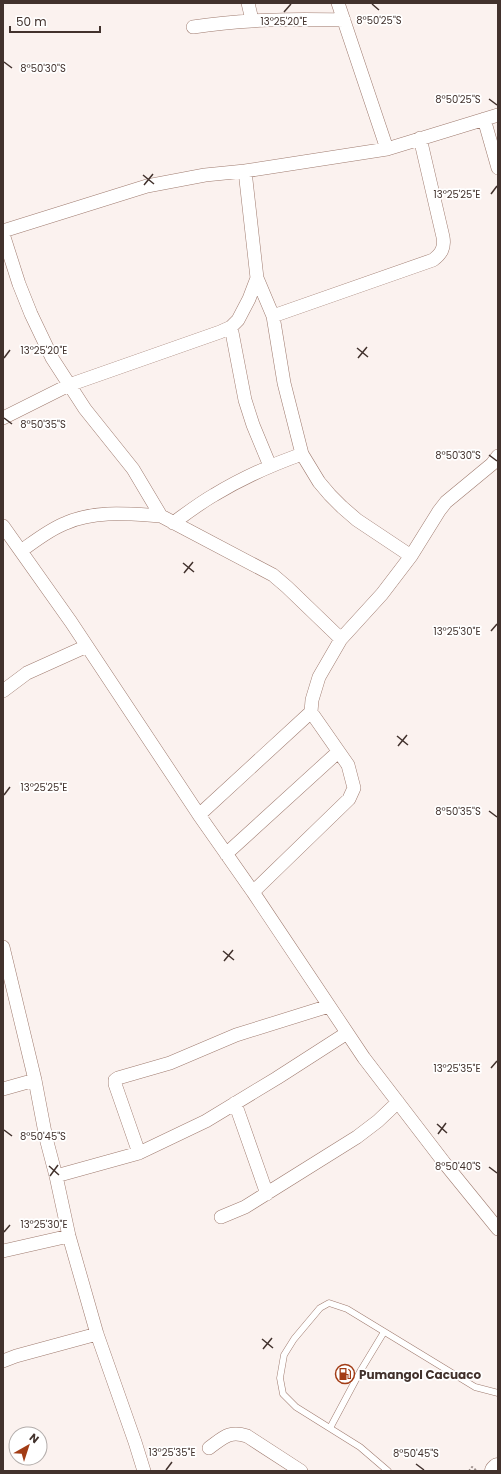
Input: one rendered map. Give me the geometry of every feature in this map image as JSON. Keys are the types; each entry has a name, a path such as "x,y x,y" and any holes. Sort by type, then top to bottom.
{"street":[{"path":"248,3 252,20"},
{"path":"338,3 387,148"},
{"path":"192,27 252,20 344,20"},
{"path":"3,230 147,186 205,175 387,148 498,115"},
{"path":"484,119 498,168"},
{"path":"273,316 433,260 442,252 444,244 443,237 420,138"},
{"path":"245,170 257,278 273,316 286,390 302,454 319,482 342,507 357,520 411,556"},
{"path":"3,234 19,284 31,314 52,358 85,409 133,469 161,516"},
{"path":"3,418 69,385 213,335 231,327 238,320 243,311 257,278"},
{"path":"231,327 245,400 253,425 270,466"},
{"path":"173,523 214,495 270,466 302,454"},
{"path":"253,892 349,799 354,788 348,765 311,712 312,700 319,677 341,639 382,594 411,556 446,502 492,464 498,456"},
{"path":"21,550 64,523 75,519 109,514 161,516 273,576 287,587 341,639"},
{"path":"3,526 87,646 198,815 253,892 347,1033 446,1165 498,1229"},
{"path":"3,691 27,673 87,646"},
{"path":"198,815 311,712"},
{"path":"226,854 338,752"},
{"path":"3,947 5,964 36,1080 46,1138 69,1236 97,1334 144,1471"},
{"path":"139,1153 115,1084 115,1080 170,1063 236,1035 329,1006"},
{"path":"56,1176 139,1153 206,1121 347,1033"},
{"path":"3,1089 36,1080"},
{"path":"221,1217 245,1207 357,1137 378,1121 398,1102"},
{"path":"235,1103 267,1194"},
{"path":"3,1251 69,1236"},
{"path":"3,1361 16,1356 97,1334"},
{"path":"209,1448 228,1435 238,1433 247,1436 301,1471"}],"lane":[{"path":"388,1471 360,1447 296,1407 283,1394 280,1378 284,1355 294,1339 320,1308 329,1303 347,1309 476,1387 498,1393"},
{"path":"330,1428 361,1370 384,1332"}],"path":[{"path":"470,1471 472,1467 476,1471"}],"place":[{"name":"Pumangol Cacuaco","path":"345,1374"}]}
